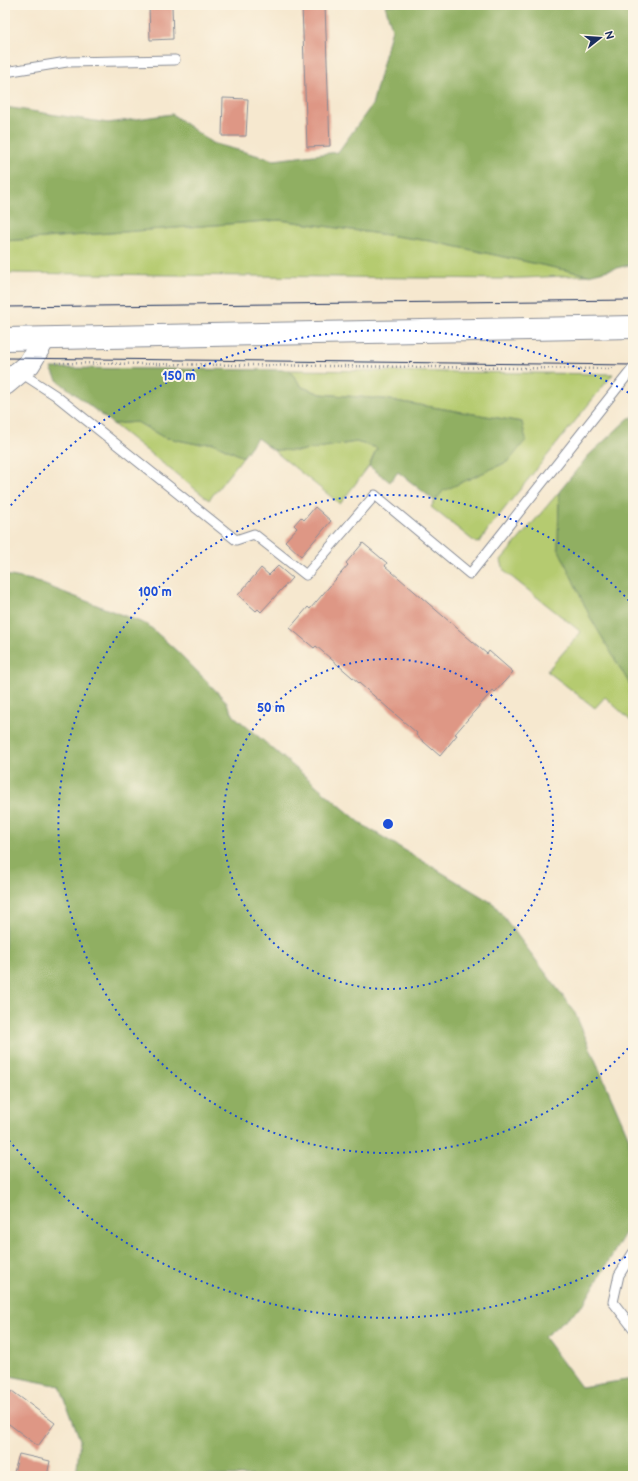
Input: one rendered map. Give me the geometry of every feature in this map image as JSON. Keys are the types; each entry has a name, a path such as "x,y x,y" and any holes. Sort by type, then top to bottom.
{"main road":[{"path":"603,328 633,320"},
{"path":"5,339 633,327"},
{"path":"603,328 633,336"},
{"path":"18,374 44,339"}],"lane":[{"path":"5,72 68,62 175,60"},
{"path":"18,374 55,395 236,540 254,534 306,575 375,495 470,574 632,369"},
{"path":"633,1253 619,1275 613,1302 633,1328"}],"path":[{"path":"18,374 632,369"}],"green space":[{"path":"385,5 633,5 633,264 588,275 430,241 280,220 5,241 5,107 108,123 172,114 212,143 274,160 338,152 372,105 392,29"},
{"path":"280,220 430,241 588,275 502,279 5,273 5,241"},
{"path":"51,368 289,370 302,387 321,394 384,399 522,422 526,440 509,461 443,491 435,501 398,472 390,482 369,466 377,448 356,442 300,451 273,450 257,438 243,457 213,443 197,444 163,437 137,422 113,424 57,380"},
{"path":"289,370 613,374 489,528 480,542 476,543 431,507 442,491 509,461 522,422 384,399 321,394 302,387"},
{"path":"633,417 633,690 590,617 558,548 559,492 588,456 629,418"},
{"path":"137,422 163,437 197,444 213,443 243,457 209,500 113,424"},
{"path":"356,442 378,448 369,466 340,504 273,450 300,451"},
{"path":"559,492 558,548 633,690 633,723 605,697 595,708 547,671 581,632 504,571 501,560"},
{"path":"5,575 32,580 148,625 180,654 225,700 234,716 363,825 494,904 574,1011 629,1138 631,1223 583,1305 544,1337 581,1387 633,1379 633,1476 76,1476 80,1440 60,1386 5,1375"}],"building":[{"path":"149,5 172,5 173,39 150,40"},
{"path":"302,5 325,5 330,146 307,147"},
{"path":"223,98 248,99 246,136 222,136"},
{"path":"315,507 331,521 301,556 285,541 297,528 294,525 301,517 304,520"},
{"path":"363,543 387,563 385,566 487,654 489,651 513,672 495,692 493,690 455,734 457,735 440,756 416,735 417,733 316,646 314,648 290,628 308,607 310,609 348,565 346,563"},
{"path":"278,566 292,578 261,612 258,609 256,611 238,595 261,568 269,575"},
{"path":"12,1391 55,1423 38,1446 5,1421 5,1400"},
{"path":"19,1454 50,1461 47,1476 13,1476"}],"tram line":[{"path":"5,307 633,300"},
{"path":"5,358 633,365"}]}
